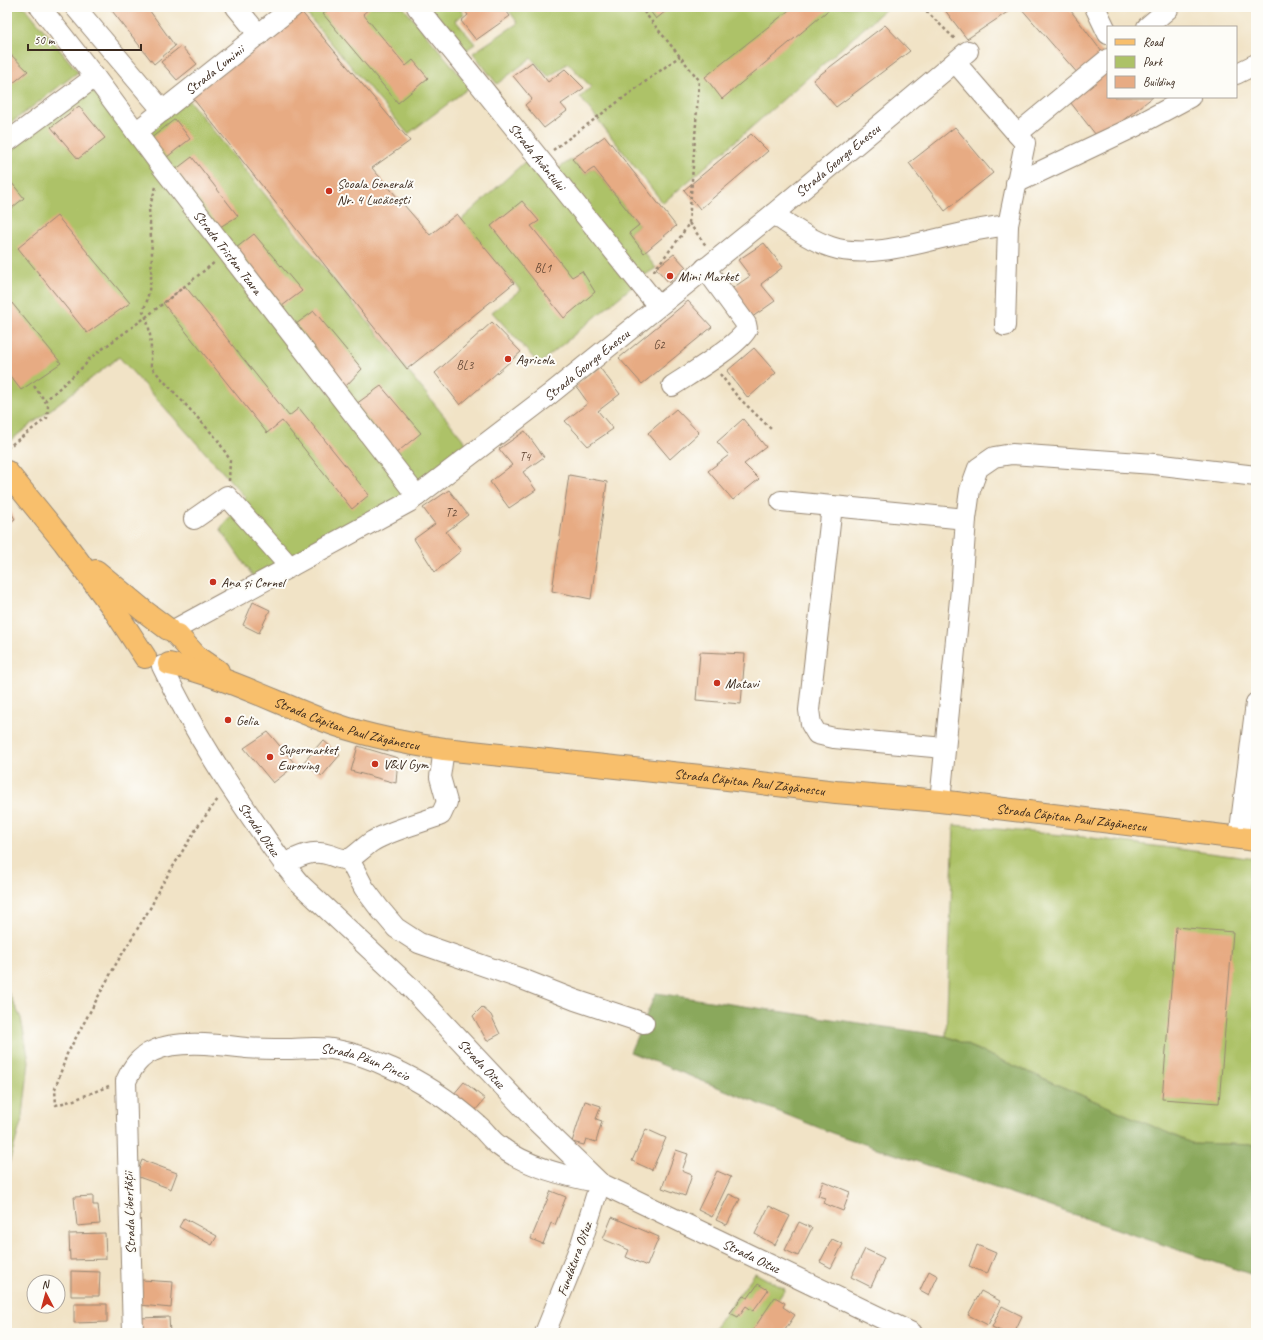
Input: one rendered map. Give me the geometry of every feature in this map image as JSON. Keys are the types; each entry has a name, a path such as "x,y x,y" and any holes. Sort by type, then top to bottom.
{"main road":[{"name":"Strada Căpitan Paul Zăgănescu","path":"7,472 64,542 113,608 159,662 198,671 341,727 383,739 444,749 836,792 940,801 1248,839"},
{"name":"Strada Căpitan Paul Zăgănescu","path":"64,542 129,599 172,632 196,656 220,673 252,691"},
{"path":"156,628 172,632 179,640 180,651 174,661 159,662 142,646 146,635 156,628"}],"street":[{"name":"Strada Tristan Tzara","path":"40,7 417,496"},
{"path":"75,7 163,111"},
{"path":"236,7 259,35"},
{"name":"Strada Luminii","path":"136,132 293,7"},
{"name":"Strada Avântului","path":"417,7 658,306"},
{"path":"1095,7 1107,32"},
{"path":"1147,26 1168,9 1168,7"},
{"path":"961,57 1025,143 1008,225 1005,326"},
{"name":"Strada George Enescu","path":"172,632 409,502 549,395 773,214 961,57"},
{"path":"1017,134 1107,60"},
{"path":"1237,74 1256,64"},
{"path":"7,142 95,77"},
{"path":"1016,184 1136,126 1188,98"},
{"path":"773,214 813,239 831,247 852,251 894,249 964,232 1008,225"},
{"path":"672,386 744,336 747,329 746,324 711,263"},
{"path":"940,801 944,748 961,589 966,519 970,490 978,468 994,457 1012,454 1154,464 1256,476"},
{"path":"194,519 227,496 290,568"},
{"path":"781,500 966,519"},
{"path":"832,506 809,710 811,724 817,734 834,738 944,748"},
{"name":"Strada Oituz","path":"159,662 183,709 229,785 284,865 300,884 408,985 534,1119 600,1183 912,1333"},
{"path":"1248,839 1256,703"},
{"path":"284,865 297,857 315,852 328,854 340,859 349,859 374,840 441,816 447,802 440,777 444,749"},
{"path":"349,859 364,888 379,908 396,928 419,943 501,971 575,1000 644,1023"},
{"name":"Strada Păun Pincio","path":"126,1093 126,1081 138,1060 154,1050 169,1046 200,1044 287,1050 306,1047 335,1049 360,1056 392,1068 425,1085 456,1107 479,1126 498,1146 517,1157 568,1176 600,1183"},
{"name":"Strada Libertății","path":"126,1093 133,1333"},
{"name":"Fundătura Oituz","path":"545,1333 581,1244 600,1183"}],"path":[{"path":"640,7 699,80 689,223 656,270 640,284"},
{"path":"922,7 961,57"},
{"path":"540,159 680,56"},
{"path":"162,167 149,208 152,253 151,279 147,301 143,311 148,320 151,345 151,367 218,439 230,460 229,483"},
{"path":"689,223 711,263"},
{"path":"45,401 85,365 90,358 146,317 228,252"},
{"path":"710,360 737,396 771,428"},
{"path":"7,448 47,418 48,406 34,386"},
{"path":"126,1093 113,1084 74,1100 56,1105 55,1089 67,1054 116,964 198,826 229,785"}],"green space":[{"path":"7,7 25,7 78,72 7,126"},
{"path":"311,7 403,7 470,87 408,134 305,12"},
{"path":"425,7 458,7 464,14 455,20 475,44 462,53"},
{"path":"506,7 888,7 663,203 580,97 591,87 568,63 549,77 531,58 497,84 473,53 518,23"},
{"path":"90,87 409,494 257,582 220,529 246,498 119,357 7,443 7,151"},
{"path":"187,98 470,448 417,486 144,135"},
{"path":"530,157 634,285 539,364 492,312 520,290 461,220"},
{"path":"572,159 585,174 594,168 639,225 629,233 656,268 642,277 556,170"},
{"path":"954,825 1084,837 1256,859 1256,1145 1191,1143 946,1036"},
{"path":"7,990 21,1018 29,1061 23,1116 7,1170"},
{"path":"656,993 946,1036 1191,1143 1256,1145 1256,1276 832,1133 630,1052"},
{"path":"755,1273 785,1289 759,1330 756,1333 711,1333"}],"building":[{"path":"109,7 147,7 175,46 154,64"},
{"path":"332,7 369,7 370,8 363,14 406,66 413,60 428,78 398,103 323,14"},
{"path":"462,7 503,7 510,16 476,40 461,21 468,15"},
{"path":"647,7 671,7 656,19"},
{"path":"793,7 832,7 722,99 705,77"},
{"path":"947,7 1015,7 967,39 944,9"},
{"path":"1020,7 1068,7 1105,56 1079,75"},
{"name":"Școala Generală Nr. 4 Lucăcești","path":"299,9 410,141 372,168 430,235 457,214 514,283 407,369 191,96"},
{"path":"885,25 910,51 836,107 813,80"},
{"path":"181,46 197,64 177,80 161,62"},
{"path":"9,53 28,71 7,88 7,54"},
{"path":"532,62 548,82 565,69 584,88 561,104 567,111 544,128 525,105 532,99 513,76"},
{"path":"1107,68 1107,98 1152,98 1099,139 1067,98"},
{"path":"79,106 105,138 78,159 51,127"},
{"path":"175,119 190,139 167,157 150,139"},
{"path":"955,127 993,173 945,211 909,163"},
{"path":"751,134 768,151 700,209 684,190"},
{"path":"605,136 676,226 644,253 629,233 639,225 594,168 585,174 572,159"},
{"path":"192,157 238,216 220,227 175,170"},
{"path":"7,177 24,198 7,212"},
{"path":"522,201 539,221 531,226 572,277 582,271 595,292 564,318 491,226"},
{"path":"57,216 130,303 87,333 18,248"},
{"path":"254,234 302,291 282,306 236,248"},
{"path":"764,243 783,267 761,284 775,301 748,320 727,292 750,276 738,260"},
{"name":"Mini Market","path":"674,254 686,267 669,283 656,268"},
{"path":"185,286 289,416 299,408 369,495 352,509 282,421 267,433 163,303"},
{"path":"7,297 61,363 21,390 7,372"},
{"path":"688,301 712,327 642,384 619,358"},
{"path":"314,311 362,369 345,387 296,324"},
{"path":"492,322 521,352 460,405 435,373"},
{"path":"754,348 776,373 748,398 727,371"},
{"path":"600,368 620,394 598,411 613,429 588,446 565,421 588,403 576,386"},
{"path":"381,386 421,433 395,454 356,404"},
{"path":"676,409 699,433 670,459 648,433"},
{"path":"743,419 766,447 744,464 759,479 733,500 708,471 729,455 717,442"},
{"path":"525,431 544,457 523,472 536,490 509,508 490,482 512,465 499,449"},
{"path":"569,475 607,482 591,599 552,591"},
{"path":"449,490 468,515 446,532 461,551 435,572 414,539 435,524 423,508"},
{"path":"7,506 15,519 7,524"},
{"path":"253,602 270,610 259,633 243,625"},
{"path":"700,652 745,654 741,704 696,700"},
{"name":"Supermarket Euroving","path":"268,732 296,765 273,783 244,748"},
{"path":"323,740 340,755 322,776 303,763"},
{"name":"V&V Gym","path":"358,746 398,758 396,783 351,771"},
{"path":"1176,927 1233,932 1219,1103 1162,1099"},
{"path":"482,1007 491,1015 500,1034 487,1041 473,1016"},
{"path":"464,1082 485,1099 474,1112 453,1095"},
{"path":"585,1101 601,1106 596,1119 602,1121 596,1142 586,1139 584,1145 572,1142"},
{"path":"646,1129 666,1138 652,1170 632,1161"},
{"path":"676,1150 688,1154 682,1171 692,1175 685,1196 662,1188"},
{"path":"142,1160 177,1173 171,1189 136,1176"},
{"path":"717,1171 731,1177 712,1217 698,1210"},
{"path":"823,1181 850,1192 843,1211 823,1203 825,1198 818,1196"},
{"path":"551,1191 566,1197 555,1225 551,1223 543,1244 531,1239"},
{"path":"729,1194 740,1199 727,1225 716,1220"},
{"path":"93,1196 93,1205 98,1205 100,1224 77,1226 74,1197"},
{"path":"769,1206 790,1216 775,1245 755,1234"},
{"path":"612,1217 659,1237 647,1266 626,1257 629,1250 603,1239"},
{"path":"184,1218 217,1236 212,1245 179,1227"},
{"path":"799,1222 812,1228 798,1256 785,1250"},
{"path":"105,1233 106,1259 70,1260 69,1234"},
{"path":"832,1239 843,1244 831,1268 820,1262"},
{"path":"977,1245 996,1253 987,1274 969,1266"},
{"path":"865,1249 884,1258 871,1287 851,1277"},
{"path":"71,1271 100,1272 99,1296 71,1296"},
{"path":"929,1271 938,1276 929,1295 920,1290"},
{"path":"142,1280 173,1282 171,1308 140,1305"},
{"path":"758,1284 768,1290 753,1311 746,1306 738,1317 730,1313 743,1296 748,1298"},
{"path":"981,1291 1000,1301 988,1325 968,1315"},
{"path":"775,1297 785,1303 783,1307 795,1315 783,1333 751,1333"},
{"path":"74,1304 107,1304 107,1322 74,1323"},
{"path":"1002,1306 1022,1316 1014,1333 1005,1333 992,1327"},
{"path":"169,1317 170,1333 137,1333 137,1318"}],"place":[{"name":"Școala Generală Nr. 4 Lucăcești","path":"329,191"},
{"name":"Mini Market","path":"670,276"},
{"name":"Agricola","path":"508,359"},
{"name":"Ana și Cornel","path":"213,582"},
{"name":"Matavi","path":"717,683"},
{"name":"Gelia","path":"228,720"},
{"name":"Supermarket Euroving","path":"270,757"},
{"name":"V&V Gym","path":"375,764"}]}
